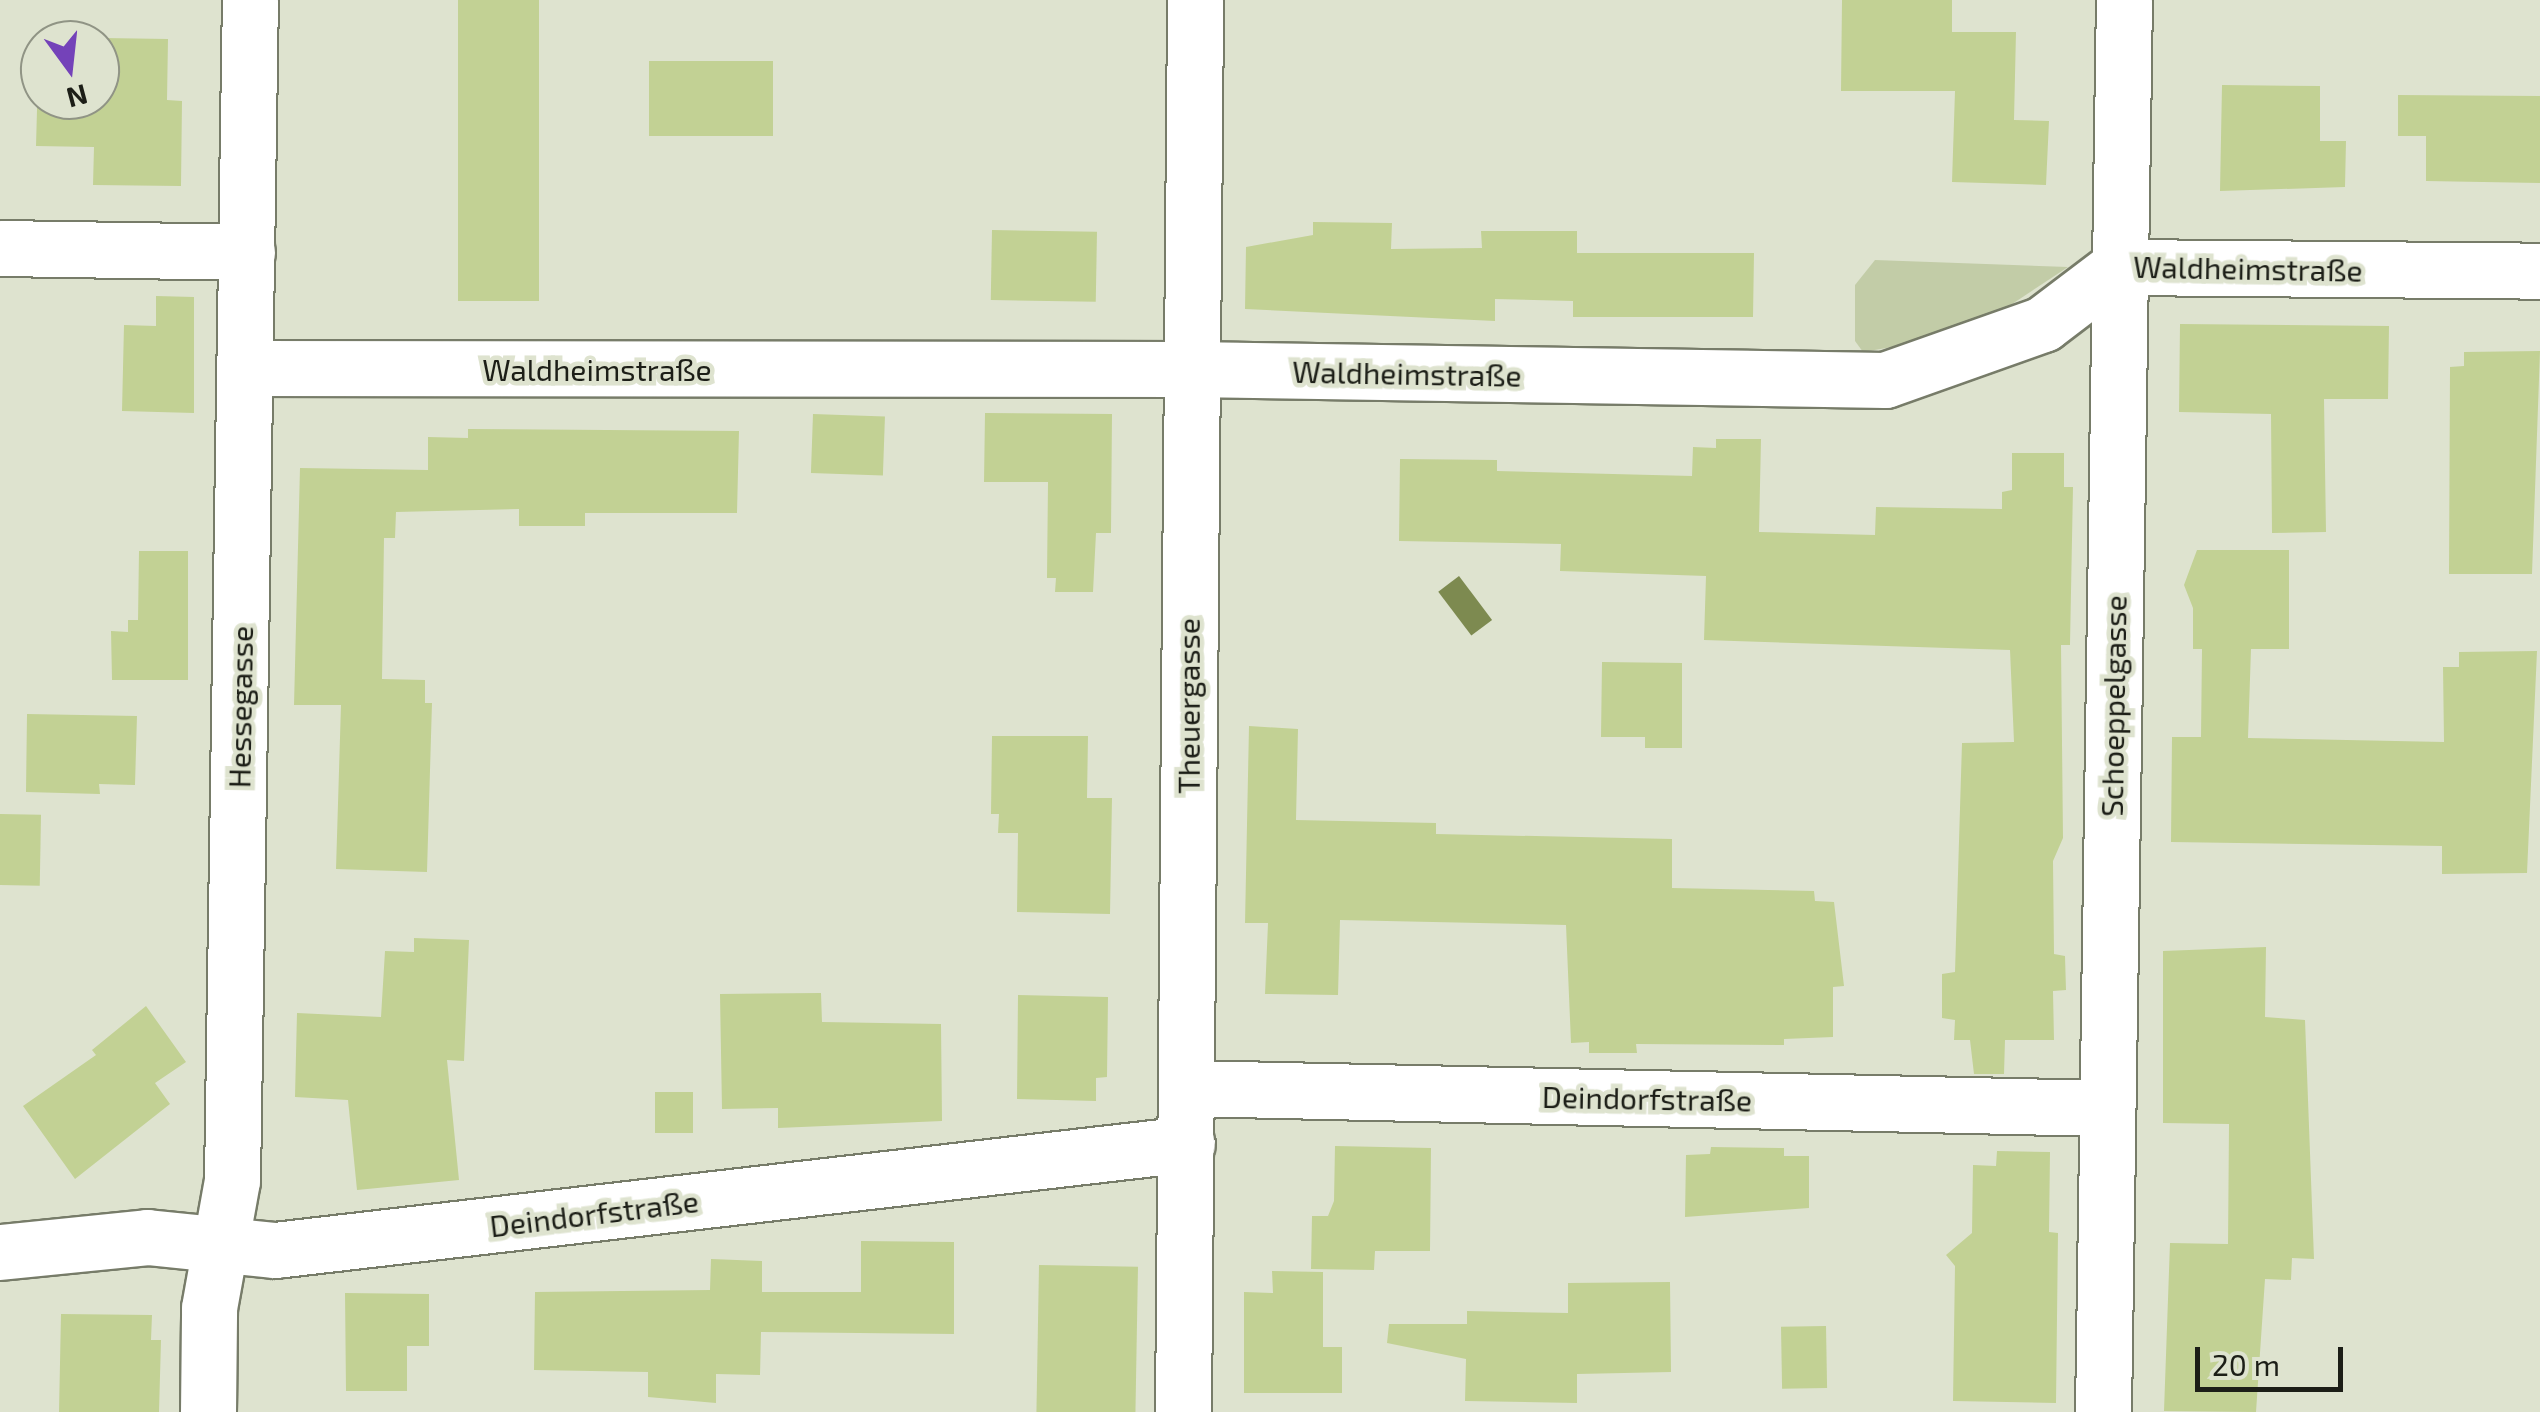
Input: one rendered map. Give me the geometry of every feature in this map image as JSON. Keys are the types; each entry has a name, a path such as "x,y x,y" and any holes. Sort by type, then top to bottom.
{"street":[{"name":"Hessegasse","path":"208,1412 216,1246 232,1180 250,0"},
{"name":"Theuergasse","path":"1183,1412 1188,1144 1188,369 1195,0"},
{"name":"Schoeppelgasse","path":"2103,1412 2124,0"},
{"path":"0,248 246,252"},
{"name":"Waldheimstraße","path":"246,368 1188,369 1885,380 2044,324 2118,267 2540,271"},
{"name":"Deindorfstraße","path":"1188,1088 2107,1108"},
{"name":"Deindorfstraße","path":"0,1252 147,1238 274,1250 1188,1144"}],"shaded area":[{"path":"1875,260 2068,267 1994,316 1921,342 1863,352 1855,341 1855,285"},
{"path":"1459,576 1492,620 1471,636 1438,592"}],"building":[{"path":"458,0 539,0 539,301 458,301"},
{"path":"1842,0 1952,0 1952,32 2016,32 2014,120 2049,121 2046,185 1952,182 1955,91 1841,91"},
{"path":"120,38 168,39 167,100 182,101 181,186 93,185 94,147 36,146 37,120 120,120"},
{"path":"649,61 773,61 773,136 649,136"},
{"path":"2222,85 2320,86 2320,141 2346,141 2345,187 2220,191"},
{"path":"2398,95 2540,96 2540,183 2426,181 2426,136 2398,136"},
{"path":"1313,222 1392,223 1391,249 1482,248 1481,231 1577,231 1577,253 1754,253 1753,317 1573,317 1573,301 1495,299 1495,321 1245,309 1246,247 1313,235"},
{"path":"992,230 1097,232 1096,302 991,300"},
{"path":"156,296 194,297 194,413 122,411 124,325 156,326"},
{"path":"2180,324 2389,326 2388,399 2324,399 2326,532 2272,533 2271,414 2179,412"},
{"path":"2540,351 2532,574 2449,574 2450,367 2464,366 2464,352"},
{"path":"985,413 1112,414 1111,533 1096,533 1093,592 1055,592 1056,578 1047,578 1048,482 984,482"},
{"path":"813,414 885,417 883,475 811,473"},
{"path":"468,429 739,431 737,513 585,513 585,526 519,526 519,509 396,512 395,538 384,538 382,679 425,680 425,703 432,703 427,872 336,869 341,705 294,705 300,468 428,470 428,437 468,438"},
{"path":"1716,439 1761,439 1759,532 1875,535 1876,507 2002,509 2002,492 2012,490 2012,453 2064,453 2064,487 2073,487 2070,645 2061,645 2063,838 2053,861 2054,954 2065,956 2066,990 2053,991 2054,1040 2005,1040 2004,1074 1974,1074 1970,1040 1954,1040 1955,1020 1942,1018 1942,974 1955,972 1962,743 2014,742 2010,650 1704,640 1706,576 1560,571 1561,544 1399,541 1400,459 1497,460 1497,471 1692,476 1693,447 1716,448"},
{"path":"2197,550 2289,550 2289,649 2251,649 2248,738 2444,742 2443,667 2459,667 2459,652 2537,651 2527,873 2442,874 2442,846 2171,842 2172,737 2201,737 2202,649 2193,649 2193,608 2184,585"},
{"path":"139,551 188,551 188,680 112,680 111,631 128,632 128,620 138,620"},
{"path":"1602,662 1682,663 1682,748 1645,748 1645,737 1601,737"},
{"path":"27,714 137,716 135,785 99,784 100,794 26,792"},
{"path":"1249,726 1298,729 1296,820 1436,823 1436,834 1672,839 1672,888 1814,891 1815,901 1834,902 1844,986 1833,987 1833,1037 1784,1039 1784,1045 1636,1044 1637,1053 1589,1053 1589,1042 1571,1043 1566,925 1340,920 1338,995 1265,994 1268,923 1245,923"},
{"path":"992,736 1088,736 1087,798 1112,798 1110,914 1017,912 1018,833 998,833 999,814 991,814"},
{"path":"0,814 41,815 40,886 0,885"},
{"path":"414,938 469,940 464,1061 447,1060 459,1180 357,1190 348,1100 295,1097 297,1013 381,1017 385,951 414,952"},
{"path":"2266,947 2265,1017 2305,1020 2314,1259 2292,1258 2291,1280 2265,1279 2256,1412 2164,1411 2170,1243 2228,1244 2229,1124 2163,1123 2163,951"},
{"path":"821,993 822,1022 941,1024 942,1121 778,1128 778,1108 722,1109 720,994"},
{"path":"1018,995 1108,997 1107,1077 1096,1078 1096,1101 1017,1099"},
{"path":"146,1006 186,1062 155,1083 170,1104 75,1179 23,1106 96,1055 92,1050"},
{"path":"655,1092 693,1092 693,1133 655,1133"},
{"path":"1335,1146 1431,1148 1430,1251 1375,1251 1374,1270 1311,1269 1312,1216 1328,1216 1334,1201"},
{"path":"1711,1147 1784,1148 1784,1156 1809,1156 1809,1208 1685,1217 1686,1155 1710,1154"},
{"path":"1997,1151 2050,1152 2049,1232 2058,1233 2056,1403 1953,1401 1955,1266 1946,1255 1972,1233 1973,1165 1996,1166"},
{"path":"861,1241 954,1242 954,1334 761,1332 760,1375 716,1374 716,1403 648,1397 648,1372 534,1370 535,1292 710,1290 711,1259 762,1261 762,1292 861,1292"},
{"path":"1039,1265 1138,1267 1135,1412 1036,1412"},
{"path":"1272,1271 1323,1272 1323,1347 1342,1347 1342,1393 1244,1393 1244,1292 1273,1293"},
{"path":"1670,1282 1671,1372 1577,1374 1577,1403 1465,1401 1466,1359 1387,1343 1389,1324 1467,1324 1467,1311 1568,1313 1568,1283"},
{"path":"345,1293 429,1294 429,1346 407,1346 407,1391 346,1391"},
{"path":"61,1314 152,1315 151,1340 161,1340 159,1412 59,1412"},
{"path":"1826,1326 1827,1388 1782,1389 1781,1327"}]}
